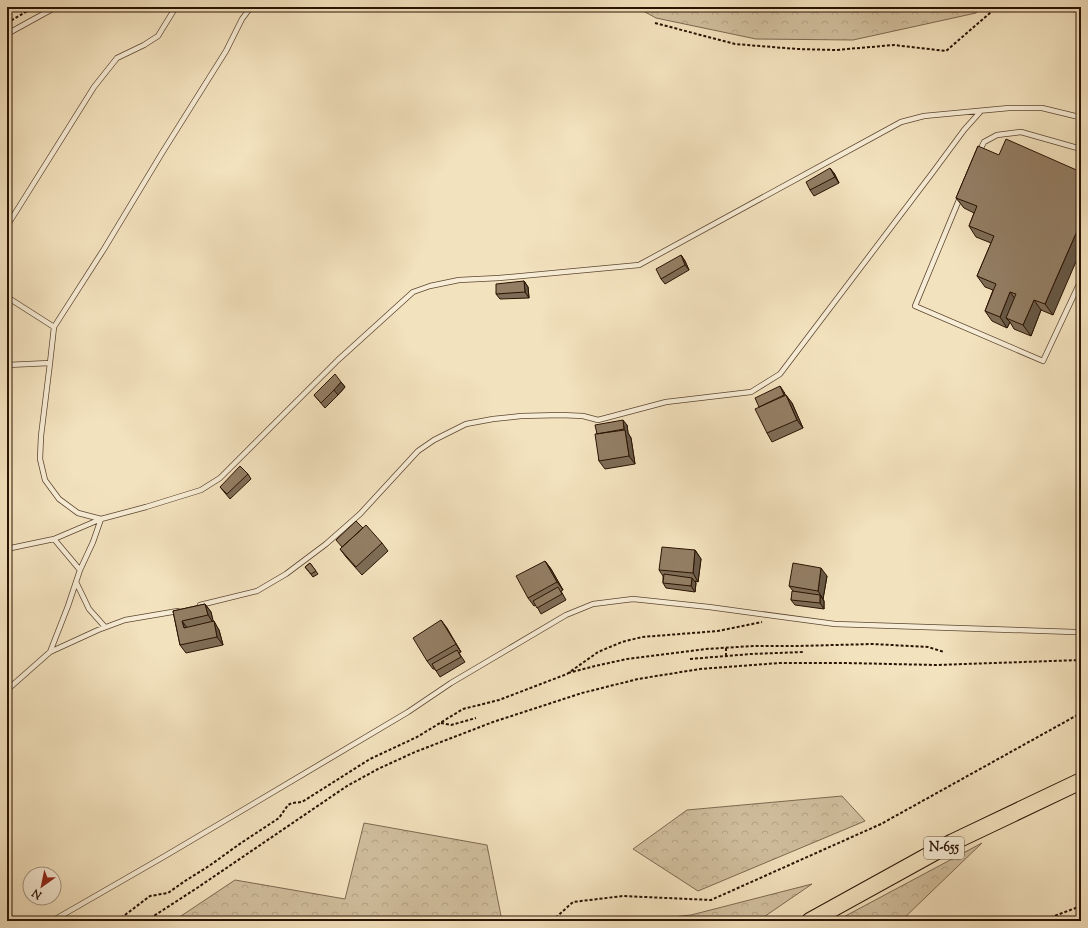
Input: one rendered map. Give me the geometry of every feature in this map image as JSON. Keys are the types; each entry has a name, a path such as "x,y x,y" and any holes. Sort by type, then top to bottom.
{"highway":[{"name":"N-655","path":"810,921 954,842 1081,781"}],"lane":[{"path":"7,34 56,7"},
{"path":"7,226 94,87 117,58 144,45 158,36 174,10 174,7"},
{"path":"100,519 78,513 58,499 45,480 40,460 41,436 54,327 226,51 242,19 250,7"},
{"path":"7,550 54,540 100,519 201,490 220,478 338,360 413,292 430,286 459,280 639,265 901,122 924,116 1009,108 1042,108 1081,118"},
{"path":"198,606 257,591 286,574 326,544 360,514 418,451 434,440 466,424 521,416 582,416 598,420 666,402 751,392 780,374 925,184 964,130 981,111"},
{"path":"978,156 984,142 997,135 1020,132 1081,149"},
{"path":"963,190 915,306 1043,362 1081,280"},
{"path":"7,296 54,327"},
{"path":"7,365 50,363"},
{"path":"50,652 80,570 93,542 100,519"},
{"path":"54,540 80,570"},
{"path":"76,582 89,609 105,627"},
{"path":"52,921 172,852 408,712 451,683 566,615 593,604 634,599 709,607 835,624 1081,632"},
{"path":"7,690 50,652 105,627 125,620 182,610"}],"path":[{"path":"7,23 34,7"},
{"path":"655,22 735,44 796,49 836,50 894,45 946,51 997,7"},
{"path":"567,674 598,652 622,642 642,637 718,631 759,624 777,617"},
{"path":"117,921 150,896 168,893 184,881 209,866 279,818 292,803 302,802 370,759 417,737 463,709 499,700 567,674 627,659 699,650 753,646 873,644 928,647 944,652"},
{"path":"726,648 726,656"},
{"path":"690,659 803,652"},
{"path":"146,921 217,875 347,786 378,769 415,752 492,722 582,693 638,679 700,669 764,664 846,663 936,665 1081,660"},
{"path":"552,921 573,902 623,896 711,900 881,824 1081,713"},
{"path":"441,723 451,725 476,718"},
{"path":"1041,921 1081,906"}],"green space":[{"path":"636,7 981,7 976,13 853,40 756,39 656,18"},
{"path":"842,796 865,821 698,891 633,849 687,810"},
{"path":"364,823 487,845 502,921 177,921 178,918 235,880 345,899"},
{"path":"982,843 901,921 836,921"},
{"path":"812,884 758,921 634,921 691,915"}],"building":[{"path":"1006,139 1081,172 1081,222 1045,304 1034,300 1023,325 1006,318 1016,294 1010,292 1000,317 985,311 996,284 977,276 994,236 969,226 977,206 956,198 978,146 999,155"},
{"path":"830,168 835,177 810,190 806,182"},
{"path":"681,255 685,265 661,279 656,269"},
{"path":"524,281 525,292 496,294 496,284"},
{"path":"335,374 341,382 321,403 314,395"},
{"path":"780,386 784,395 759,407 755,398"},
{"path":"786,395 797,420 767,433 755,409"},
{"path":"623,420 624,429 597,434 595,425"},
{"path":"625,430 629,456 599,461 595,434"},
{"path":"240,466 248,474 227,494 220,487"},
{"path":"356,521 363,528 342,547 336,540"},
{"path":"366,525 382,543 356,567 340,549"},
{"path":"662,547 695,550 693,573 659,570"},
{"path":"545,561 557,582 528,598 516,576"},
{"path":"310,563 316,571 311,574 305,567"},
{"path":"793,563 821,568 818,591 789,586"},
{"path":"664,574 692,578 691,586 663,583"},
{"path":"558,587 562,594 537,608 533,601"},
{"path":"792,591 820,595 820,603 791,600"},
{"path":"205,604 208,615 182,621 184,628 214,621 217,637 180,645 173,611"},
{"path":"441,620 456,644 427,661 413,638"},
{"path":"457,650 461,657 436,671 432,664"}]}
